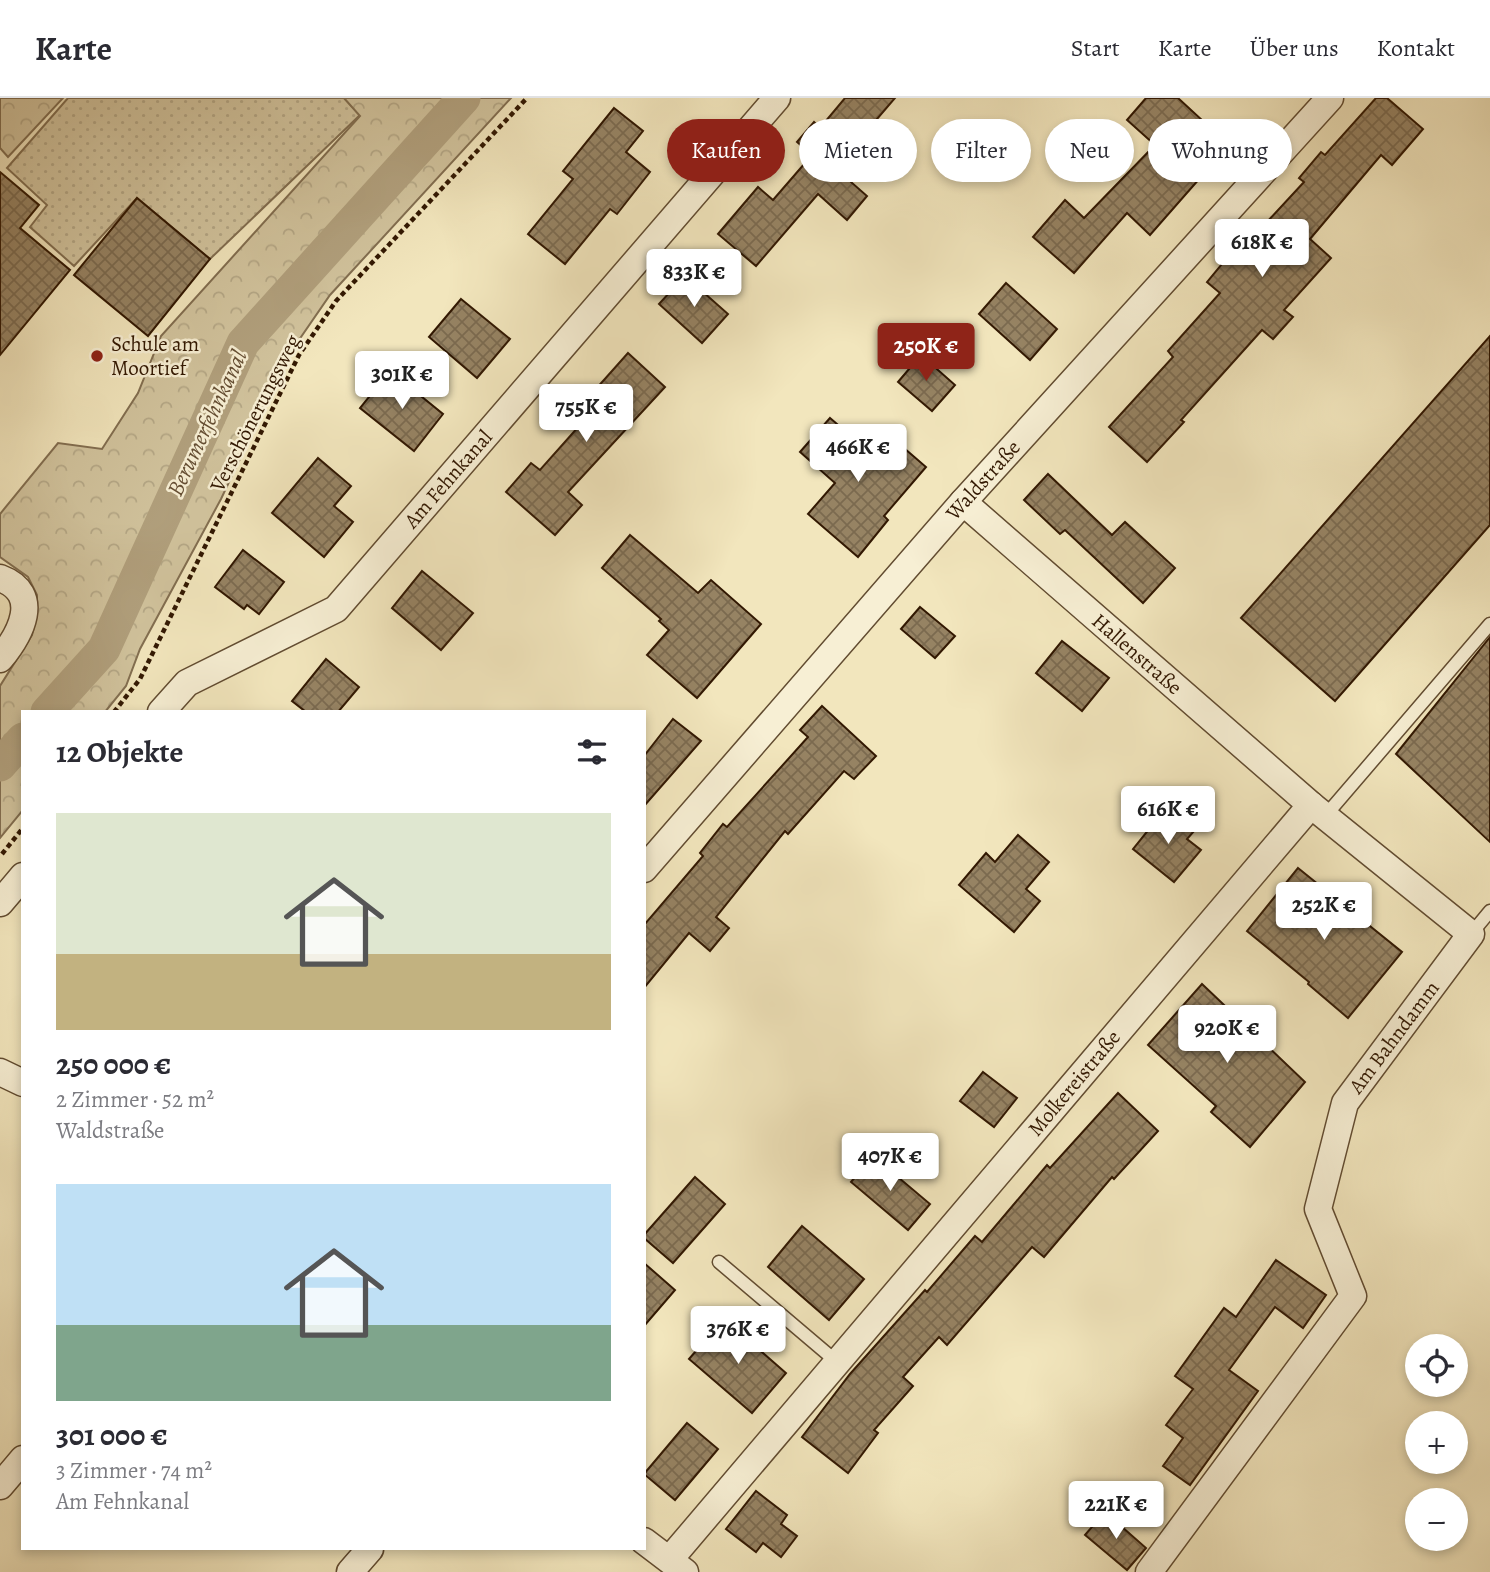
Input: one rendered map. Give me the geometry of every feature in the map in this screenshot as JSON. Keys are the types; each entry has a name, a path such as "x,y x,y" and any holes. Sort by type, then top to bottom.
{"street":[{"name":"Am Fehnkanal","path":"164,710 187,682 336,609 777,98"},
{"name":"Waldstraße","path":"646,867 963,502 1330,98"},
{"name":"Hallenstraße","path":"963,502 1318,810"},
{"path":"0,578 15,585 23,600 24,621 15,641 0,659"},
{"path":"1318,810 1471,934"},
{"name":"Molkereistraße","path":"677,1566 837,1362 1318,810"},
{"path":"0,903 21,878"},
{"name":"Am Bahndamm","path":"1149,1572 1353,1296 1318,1209 1345,1103 1471,934"},
{"path":"0,1072 21,1082"},
{"path":"0,1486 21,1461"},
{"path":"646,1543 677,1566"},
{"path":"350,1572 369,1550"}],"lane":[{"path":"1318,810 1490,624"},
{"path":"1471,934 1490,911"},
{"path":"719,1262 837,1362"}],"path":[{"name":"Verschönerungsweg","path":"116,710 140,679 299,355 344,292 527,98"},
{"path":"0,856 21,830"}],"green space":[{"path":"0,98 63,98 8,157 0,148"},
{"path":"68,98 344,98 360,115 210,259 137,198 74,266 30,227 47,205 7,168"},
{"path":"344,98 511,98 330,295 290,353 221,499 140,649 126,686 107,710 21,710 21,812 0,838 0,686 32,635 37,614 37,595 28,577 0,557 0,514 58,443 102,449 138,393 161,336 360,116"}],"building":[{"path":"845,98 895,98 877,119 828,119"},
{"path":"1146,98 1178,98 1201,119 1148,119 1148,139 1134,126 1134,119 1128,119"},
{"path":"1376,98 1387,98 1423,129 1392,165 1381,155 1310,239 1331,258 1284,310 1293,317 1273,339 1262,330 1147,462 1109,427 1173,357 1168,351 1220,293 1207,282 1226,259 1230,262 1304,182 1299,178 1321,152 1325,155"},
{"path":"614,108 643,131 626,152 650,172 617,214 610,209 565,264 528,234 573,179 563,171"},
{"path":"1148,152 1148,182 1197,182 1150,235 1127,213 1074,273 1033,237 1065,200 1084,218 1119,182 1134,182 1134,167"},
{"path":"799,170 799,182 851,182 867,196 847,220 818,194 756,266 718,234 758,187 773,200"},
{"path":"0,172 39,205 20,228 70,270 0,355"},
{"path":"137,198 210,259 148,336 74,275"},
{"path":"685,276 728,314 702,343 659,304"},
{"path":"1006,283 1057,329 1030,360 979,314"},
{"path":"461,299 510,339 477,378 429,337"},
{"path":"1490,336 1490,525 1335,701 1241,618"},
{"path":"628,353 665,387 568,492 582,505 555,535 506,492 531,463 540,470 588,416 579,408"},
{"path":"921,355 955,385 932,411 898,382"},
{"path":"390,371 443,414 414,451 360,408"},
{"path":"830,418 873,455 890,436 926,467 884,516 888,520 858,557 808,514 835,483 800,452"},
{"path":"318,458 351,486 334,506 353,522 324,557 272,513"},
{"path":"1048,474 1112,535 1125,522 1175,568 1143,603 1065,530 1060,534 1024,500"},
{"path":"630,535 698,593 711,580 761,624 697,698 647,655 669,630 659,621 661,619 602,568"},
{"path":"243,550 284,582 259,614 247,605 244,609 215,587"},
{"path":"422,571 473,613 441,650 392,608"},
{"path":"920,607 955,636 935,658 901,629"},
{"path":"1490,637 1490,842 1396,754"},
{"path":"1062,641 1109,678 1082,711 1036,673"},
{"path":"326,659 359,687 340,710 303,710 292,701"},
{"path":"822,706 876,756 854,779 844,771 788,834 785,831 716,917 729,928 710,951 689,933 646,986 646,923 703,856 700,853 723,824 727,827 808,737 800,730"},
{"path":"673,719 701,741 646,804 646,753"},
{"path":"1166,808 1194,831 1187,839 1201,850 1174,882 1133,849"},
{"path":"1018,835 1049,862 1026,889 1040,901 1014,932 959,885 986,853 995,862"},
{"path":"1298,868 1402,952 1348,1018 1247,931"},
{"path":"1202,984 1305,1082 1250,1147 1211,1112 1216,1106 1148,1045"},
{"path":"983,1072 1017,1098 994,1127 960,1101"},
{"path":"1118,1093 1158,1131 1114,1179 1112,1177 1044,1257 1032,1247 947,1345 939,1337 903,1377 913,1386 874,1430 878,1433 848,1473 802,1437 850,1374 925,1290 927,1292 975,1236 982,1242 1047,1165 1050,1168"},
{"path":"873,1156 930,1204 908,1230 851,1182"},
{"path":"695,1177 725,1204 673,1263 646,1240 646,1233"},
{"path":"802,1226 864,1279 829,1320 768,1267"},
{"path":"1276,1260 1326,1295 1303,1328 1275,1307 1229,1370 1258,1391 1190,1485 1163,1466 1183,1438 1166,1425 1193,1389 1175,1376 1224,1308 1236,1317"},
{"path":"646,1265 675,1290 646,1324"},
{"path":"724,1319 786,1373 752,1413 689,1359"},
{"path":"687,1423 718,1449 675,1500 646,1476 646,1472"},
{"path":"756,1491 787,1515 781,1524 797,1536 781,1557 763,1543 756,1552 726,1529"},
{"path":"1105,1512 1146,1548 1127,1570 1085,1535"}],"waterway":[{"name":"Berumerfehnkanal","path":"49,710 104,649 243,343 464,98"},
{"name":"Berumerfehnkanal","path":"0,765 21,741"}],"place":[{"name":"Schule am Moortief","path":"97,356"}]}
